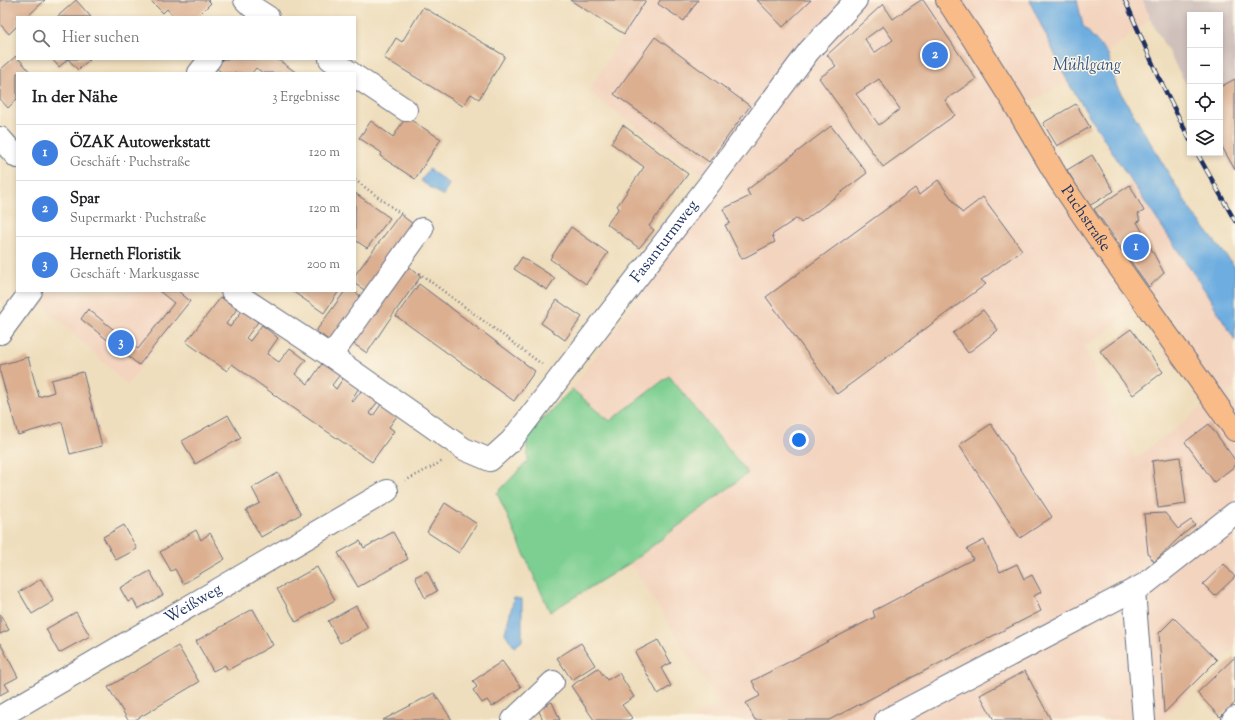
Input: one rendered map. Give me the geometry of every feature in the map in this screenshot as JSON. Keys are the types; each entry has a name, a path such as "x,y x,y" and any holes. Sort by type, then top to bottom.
{"main road":[{"name":"Puchstraße","path":"947,0 984,56 1059,180 1106,249 1235,430"}],"street":[{"name":"Fasanturmweg","path":"464,449 490,460 512,441 809,51 856,0"},
{"path":"200,72 209,60"},
{"path":"332,60 350,72"},
{"path":"356,77 406,110"},
{"path":"0,138 16,155"},
{"path":"331,356 422,229"},
{"path":"0,333 30,292"},
{"path":"234,292 331,356 464,449"},
{"name":"Weißweg","path":"0,717 387,491"},
{"path":"886,720 1145,584 1235,513"},
{"path":"1134,590 1144,720"},
{"path":"513,720 553,682"}],"path":[{"path":"356,181 422,229"},
{"path":"400,259 544,365"},
{"path":"387,491 464,449"}],"shaded area":[{"path":"570,0 1143,0 1150,19 1069,84 1065,84 1028,102 1092,210 1131,181 1206,292 1235,340 1235,387 1228,395 1235,408 1235,647 1163,720 691,720 720,704 630,563 748,473 610,421 572,389 676,245 720,187 588,92 624,34","holes":["1134,312 1204,406 1135,458 1084,347"]},
{"path":"1143,0 1235,0 1235,172 1223,150 1223,12 1187,12 1187,86 1150,19"},
{"path":"46,292 197,292 127,385 39,301"}],"green space":[{"path":"669,376 748,473 630,563 550,612 497,493 528,461 526,436 572,389 610,421"}],"water":[{"name":"Mühlgang","path":"1030,0 1077,0 1083,26 1108,54 1116,85 1191,211 1235,267 1235,340 1206,292 1131,181 1069,84"},
{"path":"429,169 449,184 443,196 421,181"},
{"path":"514,598 522,599 522,641 514,647 505,633"}],"building":[{"path":"0,0 45,0 28,16 16,16 16,27 9,34 0,24"},
{"path":"76,0 90,16 58,16"},
{"path":"150,0 208,0 211,3 198,16 173,16 167,9 163,13"},
{"path":"570,0 646,0 624,34"},
{"path":"660,0 698,0 684,21 658,4"},
{"path":"757,0 811,0 783,27"},
{"path":"923,0 976,79 945,100 955,115 883,167 819,78 836,66 827,55 883,4 893,19","holes":["883,26 893,40 874,53 865,39","879,79 900,109 879,125 856,94"]},
{"path":"423,7 505,56 479,99 471,94 463,106 384,58 396,38 402,42"},
{"path":"655,37 750,106 709,162 614,94"},
{"path":"16,56 16,60 20,60 30,72 16,72 16,100 8,108 0,99 0,70"},
{"path":"53,60 67,60 59,67"},
{"path":"69,60 89,60 78,70"},
{"path":"222,60 278,60 296,72 262,72 256,68 253,72 222,72 216,68"},
{"path":"1235,79 1235,170 1223,148 1223,85"},
{"path":"1076,104 1090,127 1057,146 1043,123"},
{"path":"406,117 441,139 415,179 380,156 382,153 359,138 371,121 393,137"},
{"path":"623,125 688,174 649,226 654,230 639,248 607,224 619,208 617,206 644,167 611,143"},
{"path":"831,126 867,173 801,223 797,218 772,235 775,242 742,259 725,225 730,223 723,209 750,196 747,190"},
{"path":"1092,155 1114,191 1089,206 1067,170"},
{"path":"938,180 962,213 983,197 1022,250 981,280 986,284 837,394 766,297 915,188 919,195"},
{"path":"1130,185 1144,211 1138,214 1140,221 1137,222 1164,273 1149,287 1094,209"},
{"path":"356,194 390,218 367,248 356,241"},
{"path":"400,214 413,224 366,291 356,285 356,274"},
{"path":"571,227 608,253 586,284 550,259"},
{"path":"522,257 555,278 547,290 514,269"},
{"path":"407,266 421,276 367,353 351,342"},
{"path":"419,284 535,371 514,401 396,316"},
{"path":"160,292 179,292 190,301 139,365 81,319 88,309 138,349 174,303"},
{"path":"293,292 338,292 324,313"},
{"path":"344,292 354,292 362,297 330,341 316,331"},
{"path":"221,297 237,309 226,324 230,327 242,311 258,322 246,338 250,341 262,325 278,338 267,354 279,362 290,348 306,360 295,374 308,384 326,358 343,371 332,385 336,389 346,374 361,385 351,400 353,402 364,387 380,399 369,413 373,416 384,400 400,412 389,427 394,431 372,462 291,407 232,364 227,371 186,342"},
{"path":"557,300 582,317 565,340 541,323"},
{"path":"983,310 998,330 968,353 953,333"},
{"path":"1131,329 1163,372 1133,395 1100,351"},
{"path":"28,357 39,397 54,392 51,380 83,372 102,446 70,454 62,422 18,435 0,372 0,365"},
{"path":"228,415 241,438 195,464 182,441"},
{"path":"991,424 1052,517 1020,538 959,445"},
{"path":"1209,424 1235,460 1235,466 1214,482 1185,442"},
{"path":"1180,457 1186,504 1158,508 1152,461"},
{"path":"278,473 301,514 261,537 246,510 260,503 252,488"},
{"path":"445,503 477,524 459,553 427,532"},
{"path":"1165,513 1178,529 1191,520 1195,525 1182,535 1154,562 1148,553 1144,514"},
{"path":"124,525 137,549 116,560 103,537"},
{"path":"196,530 201,540 210,533 225,559 183,584 175,569 171,571 160,552"},
{"path":"393,532 408,559 358,587 338,553 360,541 364,548"},
{"path":"984,540 1000,572 1017,564 1024,579 1032,575 1041,592 1034,596 1041,611 829,720 755,720 746,703 760,696 752,681 875,617 873,611 973,559 967,549"},
{"path":"1224,564 1235,577 1215,596 1203,584"},
{"path":"317,567 335,600 296,622 277,589"},
{"path":"150,571 163,595 138,609 133,599 128,602 120,588"},
{"path":"427,571 437,591 425,598 415,577"},
{"path":"41,579 54,601 32,614 19,592"},
{"path":"356,606 368,628 340,643 328,621"},
{"path":"253,609 273,645 228,670 225,665 213,671 196,641"},
{"path":"76,612 90,636 59,653 46,629"},
{"path":"0,614 9,630 0,634"},
{"path":"1174,618 1217,660 1164,713 1159,633"},
{"path":"658,640 671,663 661,668 671,686 658,694 635,652"},
{"path":"0,643 18,677 5,684 9,690 0,695"},
{"path":"581,643 595,665 572,680 557,658"},
{"path":"178,646 199,682 135,720 128,720 108,687"},
{"path":"1235,657 1235,703 1220,717 1197,693"},
{"path":"502,661 521,687 492,707 487,700 482,703 473,690 477,687 473,681"},
{"path":"598,668 607,680 619,673 634,697 622,705 632,718 629,720 594,720 571,686"},
{"path":"1025,671 1051,720 994,720 980,695"},
{"path":"434,693 452,720 383,720"},
{"path":"552,702 560,720 543,720 538,709"}],"railway":[{"path":"1125,0 1159,78 1187,134"},
{"path":"1199,156 1235,221"}],"place":[{"name":"Spar","path":"935,55"},
{"name":"ÖZAK Autowerkstatt","path":"1136,247"},
{"name":"Herneth Floristik","path":"121,343"}]}
